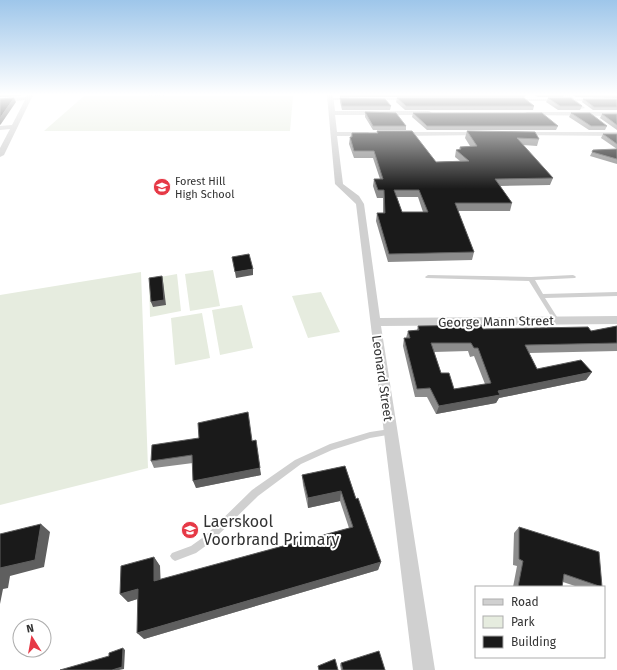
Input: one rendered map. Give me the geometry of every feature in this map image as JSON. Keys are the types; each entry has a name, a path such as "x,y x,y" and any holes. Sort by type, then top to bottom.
{"street":[{"name":"Leonard Street","path":"333,126 340,187 356,198 360,204 390,432 424,670"},
{"path":"0,128 14,127"},
{"path":"0,155 14,127"},
{"path":"609,129 616,134"},
{"path":"334,134 372,134"},
{"path":"387,134 493,134"},
{"path":"516,134 616,134"},
{"name":"George Mann Street","path":"375,322 617,320"}],"lane":[{"path":"428,277 531,279 573,277"},
{"path":"531,279 556,320"},
{"path":"542,296 617,294"},
{"path":"175,556 193,550 208,539 255,493 298,462 330,447 370,435 390,432"}],"green space":[{"path":"49,126 290,126 290,131 44,131"},
{"path":"213,270 220,306 190,311 185,274"},
{"path":"141,272 148,468 0,505 0,295"},
{"path":"177,274 181,311 150,317 149,279"},
{"path":"321,292 340,332 308,338 292,296"},
{"path":"242,305 253,348 220,355 212,310"},
{"path":"202,313 210,358 175,365 171,318"}],"building":[{"path":"377,131 412,131 436,162 469,161 456,150 461,149 460,147 477,146 467,131 535,132 539,139 517,138 553,178 495,179 512,203 455,203 474,252 389,254 377,213 385,213 384,190 378,190 374,179 383,179 374,151 354,151 350,137 352,137 352,133 378,133","holes":["394,190 419,190 428,212 402,212"]},
{"path":"603,134 617,134 617,144"},
{"path":"617,149 617,159 592,152 593,150"},
{"path":"249,254 253,269 235,272 232,257"},
{"path":"162,276 164,300 151,302 149,278"},
{"path":"481,325 483,329 588,327 591,331 617,326 617,343 525,345 537,369 581,360 592,372 498,391 500,395 439,406 430,388 417,389 404,338 410,338 408,331 419,330 418,326","holes":["431,343 471,343 474,348 478,348 491,383 454,389 449,373 441,373"]},
{"path":"248,412 252,441 256,440 260,468 193,481 192,455 151,461 152,445 199,438 198,423"},
{"path":"345,466 356,499 358,498 381,562 137,633 138,589 120,594 121,566 154,557 154,581 353,527 341,491 308,498 302,475"},
{"path":"41,524 35,560 0,568 0,534"},
{"path":"519,527 599,552 602,586 564,574 562,586 518,586 523,561 519,559"},
{"path":"123,648 122,667 112,670 60,670 109,656 109,653"},
{"path":"379,651 385,670 343,670 341,663"},
{"path":"335,659 338,670 319,670 318,666"}],"place":[{"name":"Forest Hill High School","path":"162,187"},
{"name":"Laerskool Voorbrand Primary","path":"190,530"}]}
